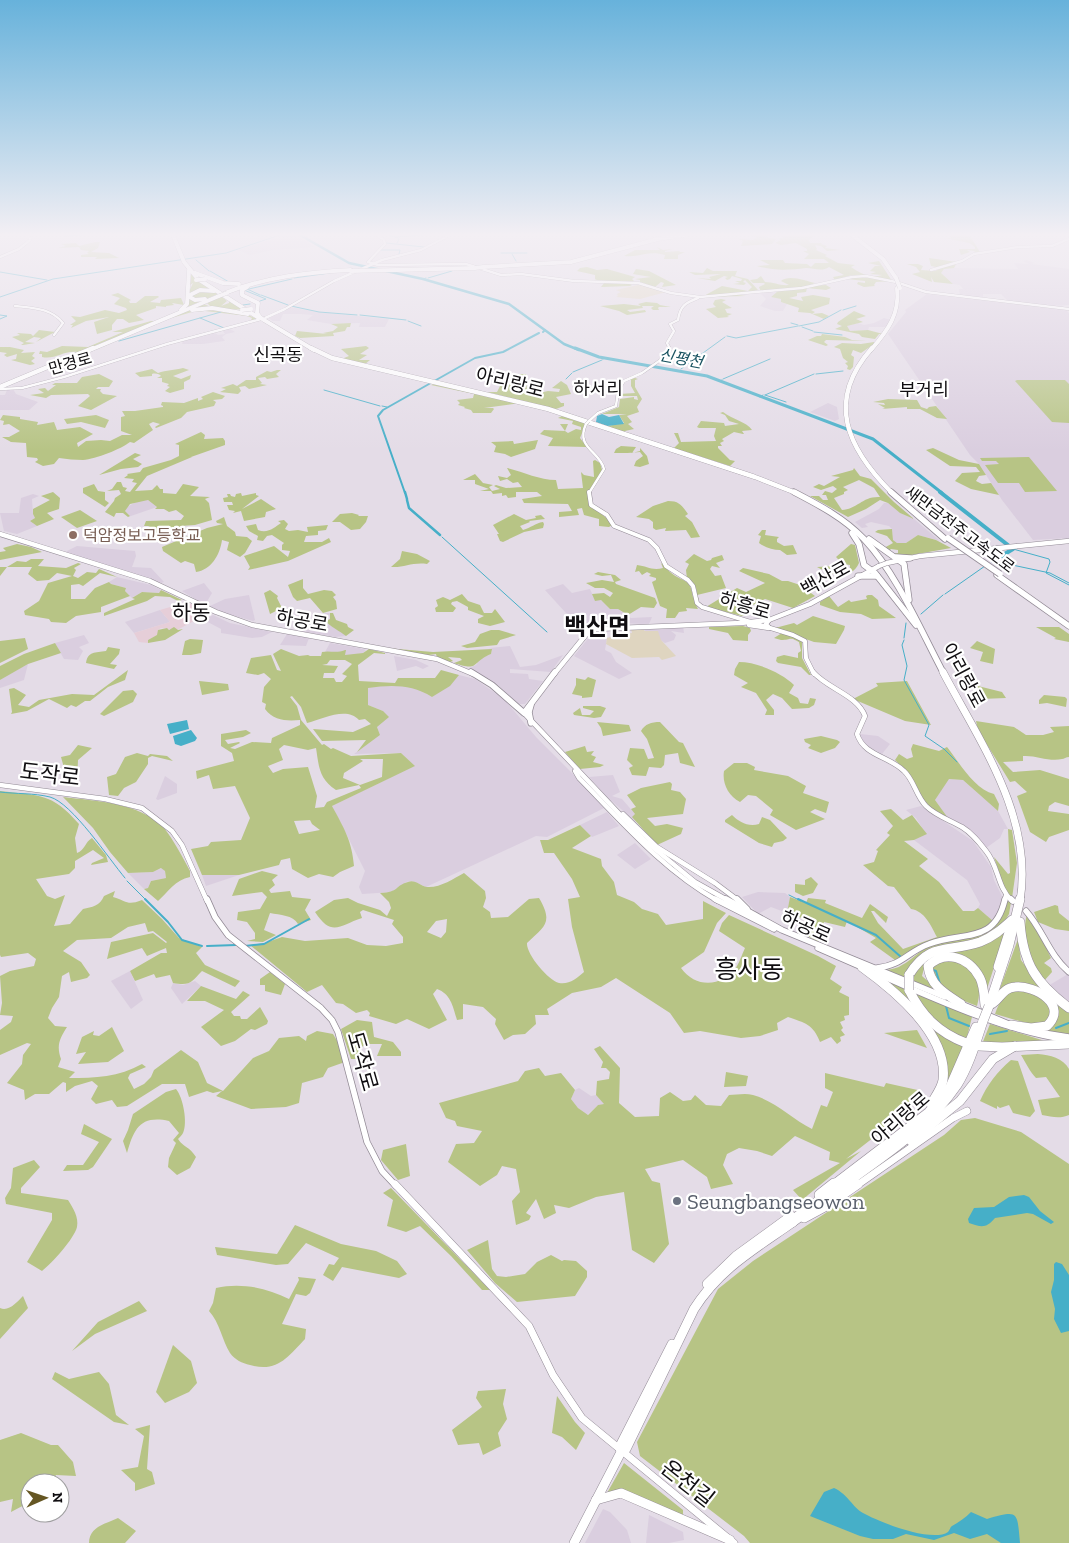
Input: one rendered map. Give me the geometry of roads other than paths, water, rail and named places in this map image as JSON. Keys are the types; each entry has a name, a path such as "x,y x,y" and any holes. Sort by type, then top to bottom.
{"highway":[{"path":"176,313 185,307"},
{"path":"1,388 190,307"},
{"path":"1,388 191,307"},
{"name":"아리랑로","path":"244,307 304,347 331,359 536,407 755,478 802,498 847,525 879,556 911,610 1008,797 1018,830 1023,862 1023,890 1020,914 982,1020 974,1048 957,1084 928,1120 895,1148 792,1222"},
{"path":"170,316 192,310 212,308 242,310 252,307"},
{"path":"257,307 257,311 261,319"},
{"name":"새만금전주고속도로","path":"900,307 893,325 864,360 855,376 848,404 848,421 854,440 865,462 878,480 911,512 947,539 1069,622"},
{"path":"212,308 244,313 261,319"},
{"path":"847,525 901,563 911,610"},
{"path":"847,525 859,544 864,565 878,577 916,626"},
{"name":"아리랑로","path":"847,525 881,563 996,778 1009,811 1019,861 1020,914"},
{"path":"892,556 910,558"},
{"path":"901,563 910,558"},
{"path":"858,576 864,565"},
{"name":"새만금전주고속도로","path":"999,574 1069,626"},
{"path":"858,576 870,575 878,577"},
{"path":"966,1043 941,1032 930,1023 915,1004 909,990 909,975 914,964 923,956 935,950 974,943 991,937 1020,914"},
{"path":"1020,914 1020,937 1023,955 1028,965 1040,983 1069,1008"},
{"path":"961,1004 931,982 927,974 928,966 939,957 948,955 969,963 982,983 987,1006 993,1004 1001,993 1008,988 1023,986 1044,995 1054,1011 1054,1018 1047,1026 1031,1028 1011,1025"},
{"path":"862,967 883,981 904,1002 936,1043 943,1063 943,1080 936,1097 923,1118"},
{"name":"아리랑로","path":"820,1194 923,1118 950,1087 982,1020"},
{"path":"979,1046 1015,1046 1069,1040"},
{"path":"895,1148 910,1141 950,1110 993,1059 1015,1046"}],"main road":[{"path":"0,530 16,540"},
{"name":"하공로","path":"0,534 150,582 252,626 442,661 469,672 492,685 524,713"},
{"path":"0,539 24,543"},
{"path":"910,558 1069,541"},
{"path":"922,556 970,555 1000,548"},
{"name":"백산로","path":"524,713 528,705 592,630 730,624 769,620 810,604 879,566 888,563 901,563"},
{"path":"730,624 734,620 732,617"},
{"path":"739,619 769,620 766,624 770,628"},
{"path":"730,624 770,628"},
{"path":"531,722 529,712 533,699"},
{"path":"515,704 528,705"},
{"path":"792,1222 802,1220 828,1205 953,1118 967,1111"},
{"name":"아리랑로","path":"621,1452 620,1446 692,1306 704,1288 722,1267 820,1194"},
{"name":"아리랑로","path":"574,1543 621,1452 626,1449 694,1309 706,1290 725,1270 792,1222"},
{"path":"596,1500 621,1493 732,1541"}],"street":[{"path":"25,307 56,314 63,323 54,336"},
{"name":"만경로","path":"1,388 22,388 64,378 167,344 265,318 288,307"},
{"name":"하흥로","path":"682,307 679,310 680,318 670,324 674,331 667,343 670,349 669,354 624,382 618,390 616,406 598,413 588,423 582,434 584,441 603,464 604,469 590,492 591,505 607,516 614,526 630,535 649,540 657,548 666,566 694,586 697,603 705,609 753,622 805,641 805,661 819,680 863,710 864,720 857,734 862,745 905,772 920,800 932,812 969,831 995,865 999,884 1006,895 1013,901"},
{"path":"1052,307 1069,309"},
{"name":"하공로","path":"524,713 644,840 677,871"},
{"name":"하공로","path":"574,767 579,778 646,847 712,897 771,927 1000,1026 1040,1036 1069,1040"},
{"name":"도작로","path":"0,785 104,799 142,808 172,831 182,845 221,926 238,943 321,1008 332,1020 338,1032 367,1142 382,1171 529,1326 553,1375 582,1418 621,1452"},
{"path":"606,800 614,804 658,848 736,896 749,912"},
{"name":"하공로","path":"693,883 788,933 1011,1025 1069,1040"},
{"path":"876,968 898,965 926,945 978,934 991,927 1000,918 1006,895"},
{"path":"1020,914 1034,919 1054,957 1069,972"},
{"name":"온천길","path":"621,1452 732,1541"}],"water":[{"path":"602,414 609,417 619,415 624,424 607,426 596,422 597,416"},
{"path":"187,720 189,729 170,734 167,724"},
{"path":"191,730 197,738 195,741 181,746 175,744 173,736"},
{"path":"1024,1195 1029,1197 1040,1211 1054,1222 1051,1224 1033,1214 1027,1213 995,1218 989,1224 983,1226 969,1223 968,1219 974,1208 994,1207 1009,1197"},
{"path":"1056,1262 1062,1264 1069,1275 1069,1331 1061,1333 1054,1319 1055,1309 1051,1292 1054,1280 1054,1264"},
{"path":"834,1488 863,1513 893,1526 930,1535 940,1535 948,1532 951,1526 971,1512 987,1519 1011,1514 1017,1519 1020,1543 1001,1543 987,1534 970,1539 954,1533 934,1540 906,1534 893,1539 873,1539 860,1536 810,1516 824,1492"}],"waterway":[{"path":"296,307 319,312 357,315"},
{"name":"신평천","path":"513,307 564,344 579,350"},
{"path":"843,310 853,307"},
{"path":"799,326 819,322 841,310"},
{"path":"119,341 221,312"},
{"path":"0,315 7,316 0,319"},
{"path":"360,315 406,320"},
{"path":"200,318 224,328"},
{"path":"408,321 421,326"},
{"path":"791,323 798,325"},
{"path":"727,336 736,338 798,326"},
{"path":"802,327 813,331"},
{"path":"814,332 842,335"},
{"path":"405,493 378,416 383,410 475,358 503,352 539,333"},
{"path":"681,369 725,337"},
{"name":"신평천","path":"575,348 599,357 707,376 873,439 942,493"},
{"path":"723,379 770,359"},
{"path":"573,372 602,360"},
{"path":"816,374 843,371"},
{"path":"566,379 572,373"},
{"path":"786,402 765,395 814,374"},
{"path":"324,390 380,406"},
{"path":"382,406 387,407"},
{"path":"405,492 407,499"},
{"name":"신평천","path":"940,492 1013,549 993,561"},
{"path":"407,500 409,508 440,535"},
{"path":"442,537 547,632"},
{"path":"1013,549 1049,559 1050,562 1046,572"},
{"path":"998,562 1046,572"},
{"path":"945,594 985,566"},
{"path":"1046,572 1069,583"},
{"path":"1046,572 1069,585"},
{"path":"921,614 943,595"},
{"path":"904,638 906,623"},
{"path":"904,640 902,645 907,666 904,680 929,725 925,736 944,749 957,762"},
{"path":"0,792 31,794 50,797 59,801 79,820 125,878"},
{"path":"127,881 168,922 182,940 202,946"},
{"path":"789,895 801,901"},
{"path":"798,899 876,935 901,957"},
{"path":"245,946 264,944 309,919"},
{"path":"207,946 236,945"},
{"path":"933,970 936,971 940,984"},
{"path":"946,1006 949,1018 969,1026"},
{"path":"1056,1028 1069,1023"},
{"path":"990,1034 1007,1031"}],"place":[{"name":"덕암정보고등학교","path":"73,535"},
{"name":"Seungbangseowon","path":"677,1201"}],"district":[{"name":"신곡동","path":"278,355"},
{"name":"하서리","path":"598,389"},
{"name":"부거리","path":"924,390"},
{"name":"하동","path":"191,613"},
{"name":"백산면","path":"597,627"},
{"name":"흥사동","path":"749,969"}]}
